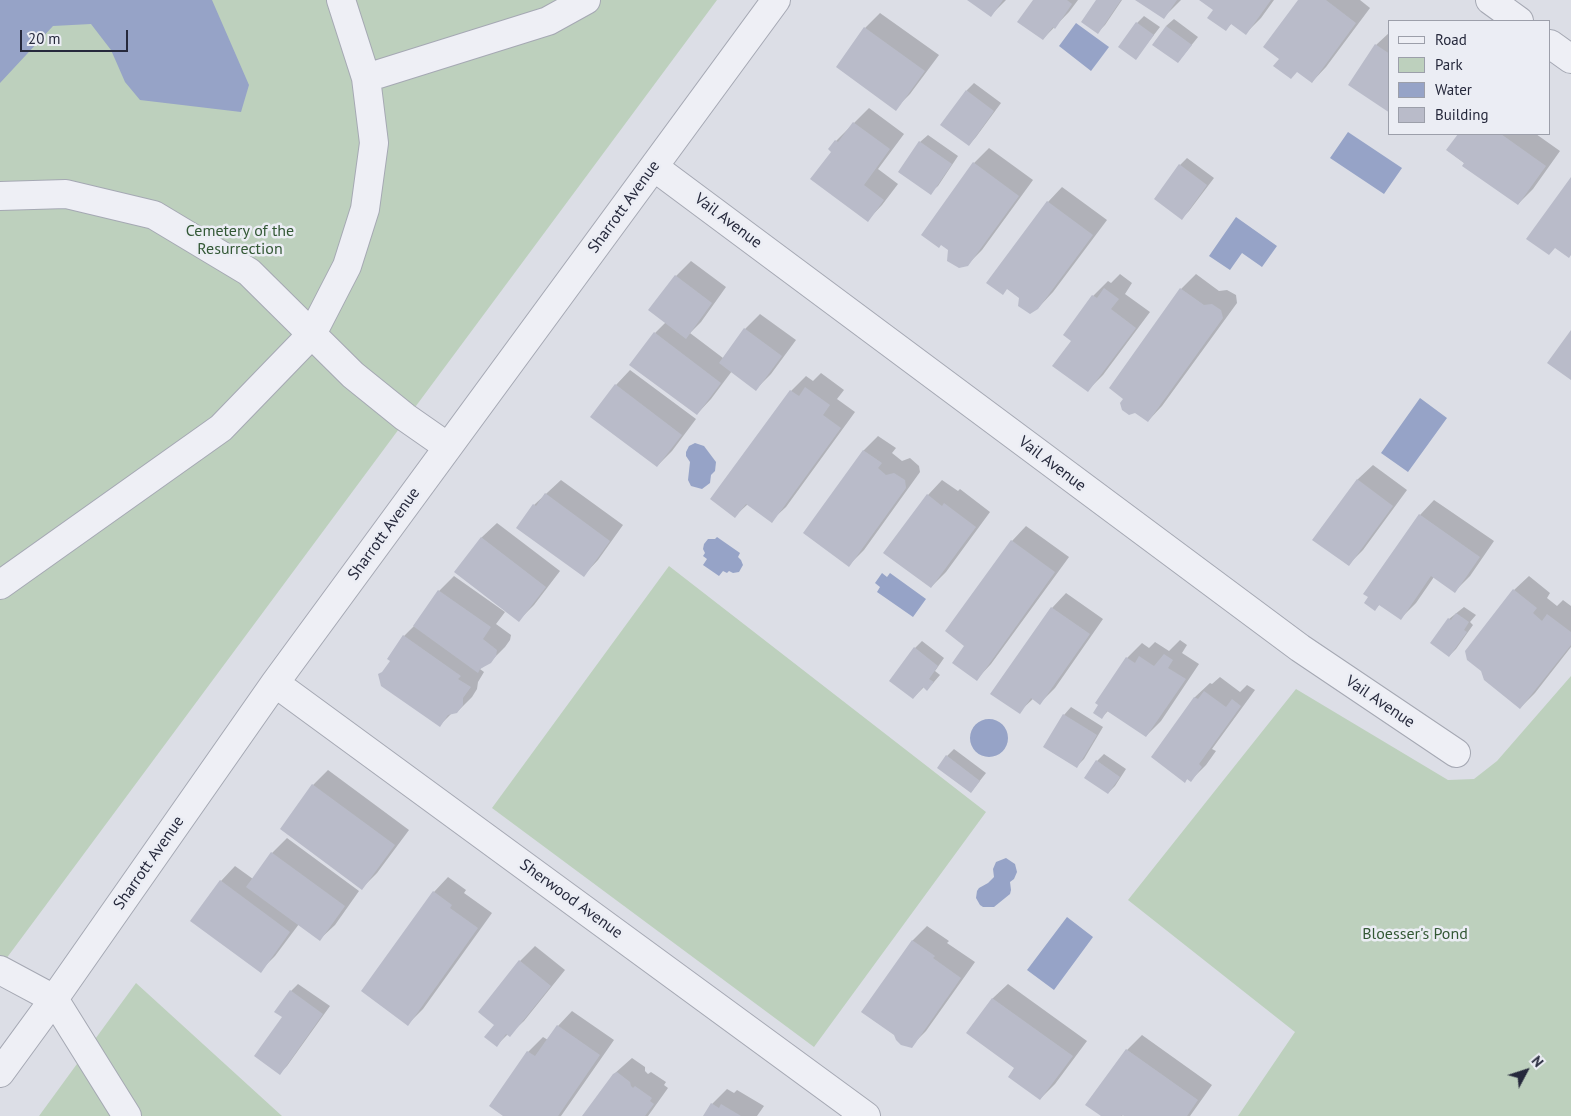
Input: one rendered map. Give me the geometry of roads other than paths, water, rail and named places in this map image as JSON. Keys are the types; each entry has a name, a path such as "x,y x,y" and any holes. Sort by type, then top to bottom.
{"street":[{"path":"0,585 221,428 312,334 347,266 365,209 374,143 366,78 341,0"},
{"path":"366,78 548,21 586,0"},
{"name":"Sharrott Avenue","path":"0,1073 54,1000 275,683 776,0"},
{"path":"1490,0 1518,20"},
{"path":"1551,45 1571,59"},
{"name":"Vail Avenue","path":"654,166 1300,648 1456,753"},
{"path":"0,196 66,194 154,215 248,272 353,375 405,417 448,447"},
{"name":"Sherwood Avenue","path":"275,683 866,1116"},
{"path":"0,970 54,1000 127,1116"}],"water":[{"path":"0,0 212,0 249,85 241,112 140,100 125,82 111,50 91,24 53,26 0,83"},
{"path":"1076,23 1109,47 1091,71 1059,46"},
{"path":"1348,132 1402,168 1384,194 1330,158"},
{"path":"1236,217 1277,246 1262,267 1242,253 1230,270 1209,256"},
{"path":"1420,398 1447,418 1408,472 1381,453"},
{"path":"695,443 704,446 716,462 715,471 711,475 710,483 702,489 691,486 688,480 690,462 686,452 689,446"},
{"path":"717,537 740,553 738,557 743,565 739,572 733,573 729,571 727,573 723,571 719,576 703,565 707,559 703,556 705,553 703,549 704,544 708,539 715,539"},
{"path":"882,573 887,577 890,573 926,599 913,617 877,592 880,587 875,583"},
{"path":"989,719 1003,724 1008,738 1003,752 989,757 975,752 970,738 975,724"},
{"path":"1006,858 1015,864 1017,872 1014,879 1010,882 1010,894 994,907 983,907 976,898 977,891 994,877 993,869 996,862"},
{"path":"1067,917 1093,937 1054,990 1027,970"}],"park label":[{"name":"Cemetery of the Resurrection","path":"240,240"},
{"name":"Bloesser's Pond","path":"1415,934"}]}
